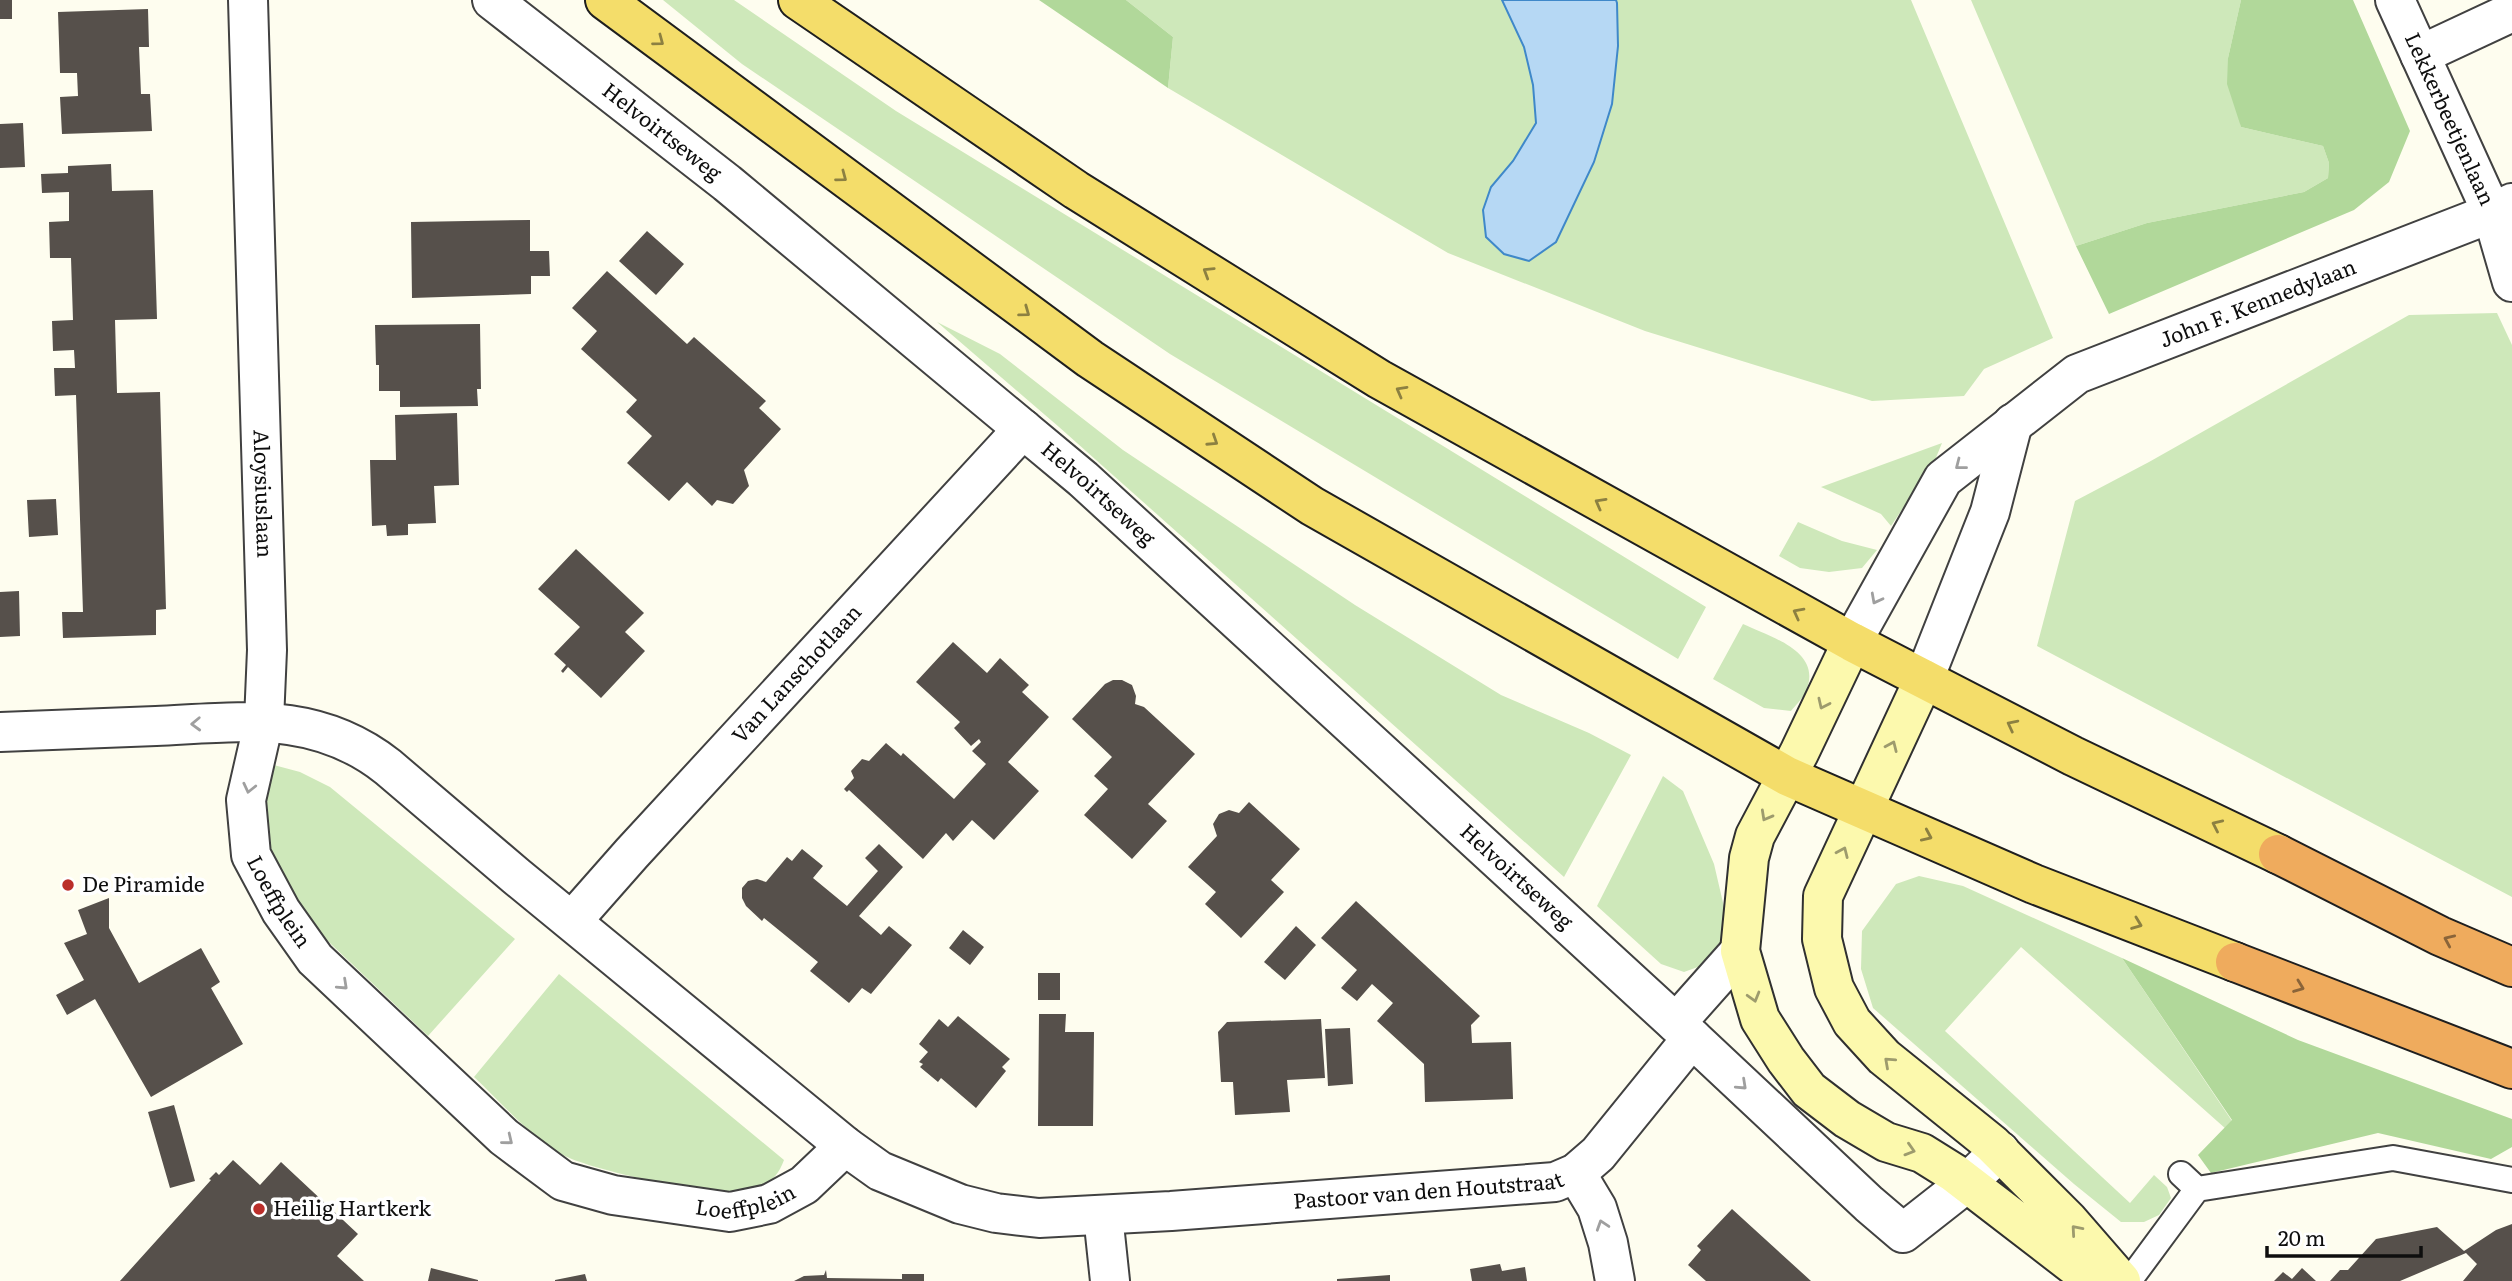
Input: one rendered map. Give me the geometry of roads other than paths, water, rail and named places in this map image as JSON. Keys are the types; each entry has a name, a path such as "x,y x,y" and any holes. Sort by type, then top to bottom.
{"highway":[{"path":"2278,854 2440,936 2512,967"},
{"path":"2235,962 2512,1069"}],"main road":[{"path":"605,0 1079,351 1301,499 1787,776 2034,884 2235,962"},
{"path":"798,0 1076,190 1379,379 1852,642 2073,756 2278,854"},
{"path":"1852,642 1755,836 1749,858 1740,951 1760,1019 1809,1090 1847,1119 1886,1142 1922,1153 1968,1182 2048,1248 2080,1270 2112,1281"},
{"path":"1924,679 1823,896 1822,939 1834,988 1852,1022 1884,1057 2000,1152 2068,1220 2121,1281"}],"street":[{"name":"Aloysiuslaan","path":"248,0 267,650 264,721"},
{"name":"Helvoirtseweg","path":"492,0 727,183 1083,479 1903,1233 1968,1182 2000,1152"},
{"name":"Lekkerbeetjenlaan","path":"2395,0 2420,55 2502,208 2512,282"},
{"path":"2420,55 2512,12"},
{"name":"John F. Kennedylaan","path":"1852,642 1942,479 2077,374 2502,208"},
{"path":"1924,679 1990,512 2014,423"},
{"name":"Van Lanschotlaan","path":"572,921 1023,429"},
{"path":"0,732 264,721 322,731 346,739 371,753 845,1146 880,1171 972,1207 996,1213 1039,1218 1103,1215 1110,1281"},
{"name":"Loeffplein","path":"264,721 246,800 251,855 281,911 315,958 504,1137 563,1181 614,1195 730,1212 769,1204 804,1185 845,1146"},
{"path":"1684,1031 1740,951"},
{"name":"Pastoor van den Houtstraat","path":"1103,1215 1555,1182 1576,1173 1598,1154 1684,1031"},
{"path":"1576,1173 1597,1208 1615,1281"}],"lane":[{"path":"2129,1281 2189,1182 2393,1158 2512,1180"}],"water":[{"path":"1502,0 1616,0 1617,3 1618,46 1612,104 1594,162 1556,242 1529,261 1504,254 1486,237 1483,210 1491,187 1513,161 1536,123 1533,85 1524,47"}],"place":[{"name":"De Piramide","path":"68,885"},
{"name":"Heilig Hartkerk","path":"259,1209"}]}
